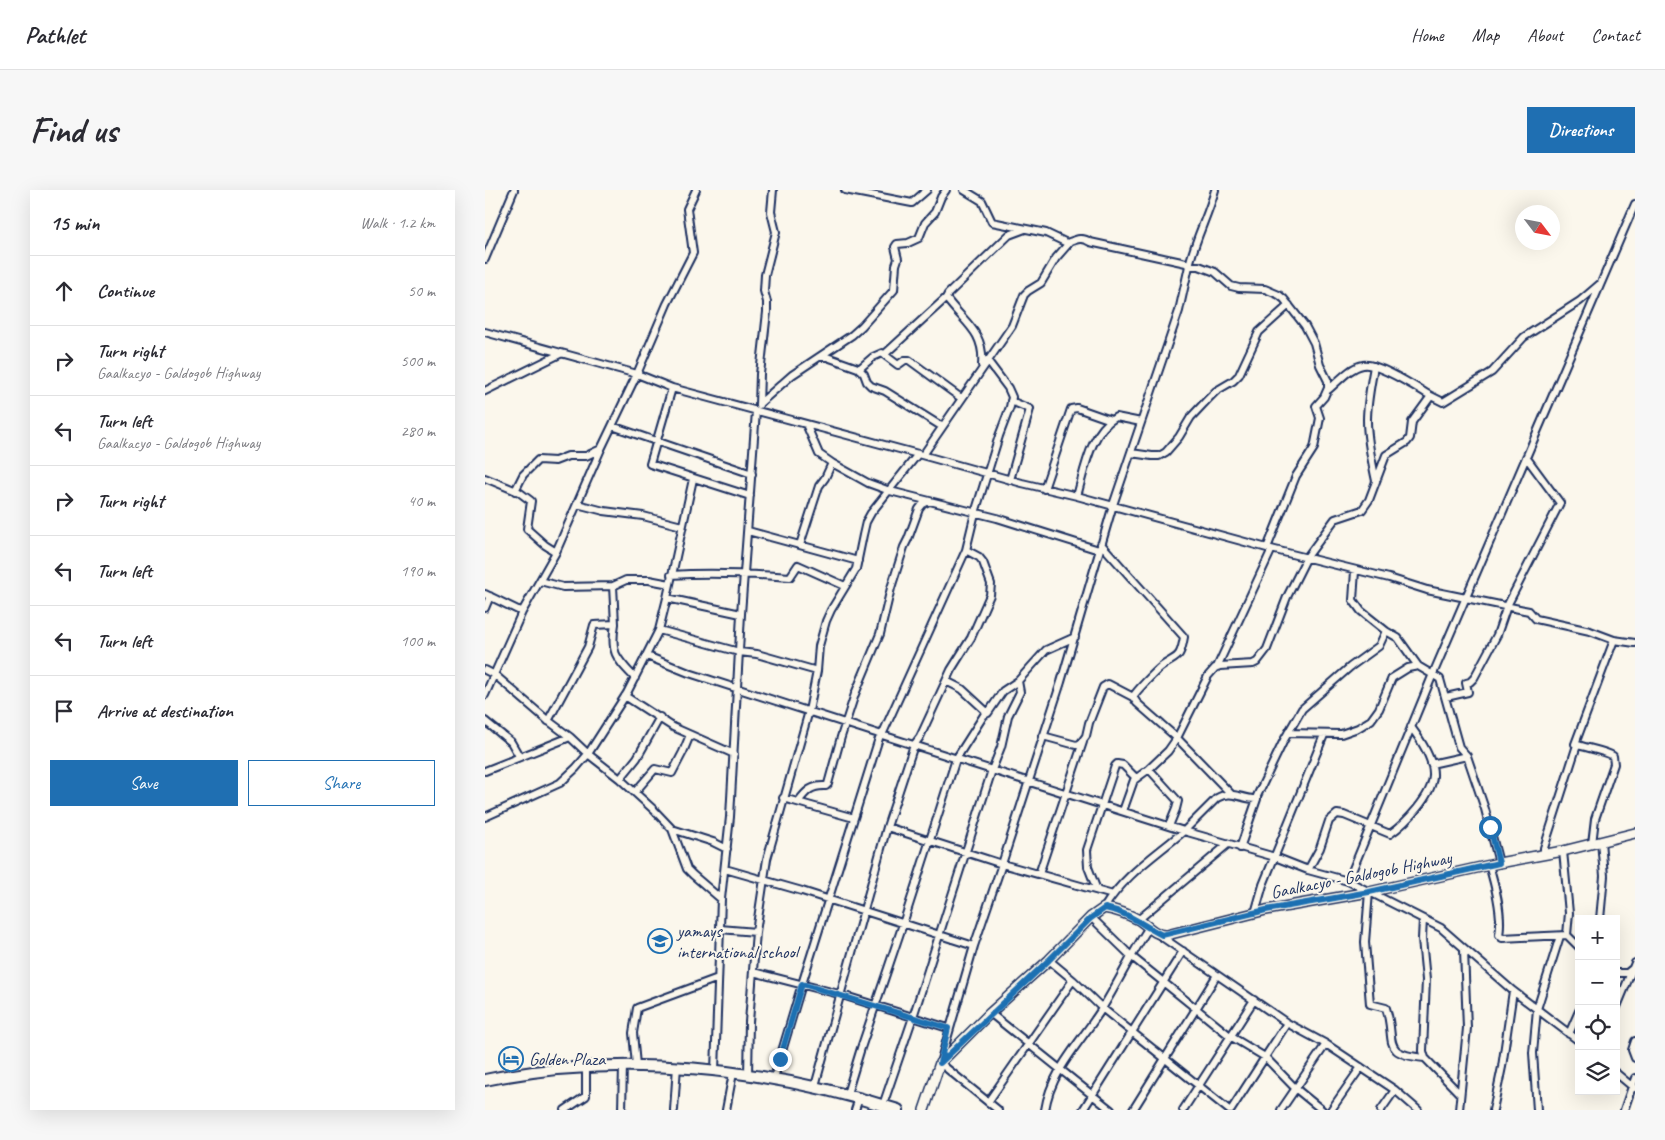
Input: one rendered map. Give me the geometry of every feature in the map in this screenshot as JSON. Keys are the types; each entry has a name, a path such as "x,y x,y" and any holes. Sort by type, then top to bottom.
{"main road":[{"path":"485,1080 586,1067 623,1065 677,1066 774,1078 815,1086 891,1108"}],"street":[{"path":"485,259 514,190"},
{"path":"485,695 522,612 556,552 667,304 693,253 687,209 696,190"},
{"path":"715,1071 721,900 734,754 741,614 750,496 767,312 764,291 765,275 776,232 771,212 773,190"},
{"path":"845,190 912,203 927,190"},
{"path":"759,404 792,376 862,326 894,290 898,259 895,247 897,244 908,243 919,238 925,223 935,212 946,190"},
{"path":"964,190 982,202 992,222 1020,226 1025,229 1046,233 1063,242 1087,239 1090,242 1186,263 1189,266 1199,266 1215,272 1231,286 1265,289 1273,292 1284,299 1305,326 1314,343 1320,365 1329,381 1325,397 1316,406 1320,418 1314,448 1296,476 1269,548 1217,667 1203,684 1187,720 1168,751 1149,769 1136,778 1123,811"},
{"path":"924,1110 940,1063 948,1028 973,946 1002,864 1075,637 1113,505 1179,310 1197,236 1215,190"},
{"path":"1348,880 1433,674 1635,204"},
{"path":"885,354 946,298 1009,235 1025,229"},
{"path":"747,1075 753,972 763,879 783,798 809,711 817,671 819,646 826,621 852,577 858,561 866,522 871,513 921,454 1012,326 1024,295 1028,290 1041,283 1056,258 1070,242"},
{"path":"1327,391 1352,370 1364,364 1380,368 1443,402 1491,372 1524,337 1580,301 1601,283"},
{"path":"946,298 971,326 979,340 983,355 982,367"},
{"path":"1131,453 1159,456 1166,452 1179,437 1191,417 1212,395 1239,375 1259,332 1289,305"},
{"path":"485,332 637,374 672,388 758,412 1355,571 1389,578 1427,590 1529,611 1535,618 1590,631 1614,640 1635,643"},
{"path":"485,391 560,354"},
{"path":"859,369 878,354 885,354 897,365 905,360 909,360 961,398"},
{"path":"819,357 835,360 859,369 871,386 885,391 941,426"},
{"path":"774,1078 853,818 881,735 965,550 987,473 1011,401 1012,397 1008,388 987,360"},
{"path":"1374,366 1367,421 1370,453 1376,482"},
{"path":"672,388 649,462 651,466 750,496"},
{"path":"1217,667 1257,662 1267,649 1287,597 1307,557 1335,519 1362,510 1365,507 1386,455 1407,442 1410,438 1412,422 1431,396"},
{"path":"1010,480 1030,409 1011,401"},
{"path":"1044,489 1071,409 1077,408 1111,420"},
{"path":"1077,496 1089,456 1099,433 1107,422 1116,417 1141,422"},
{"path":"806,424 819,454 868,483 890,491 1100,547 1184,637 1180,654 1159,668 1133,697"},
{"path":"613,426 752,474"},
{"path":"515,491 523,475 538,460 549,462 568,456 586,456 601,449"},
{"path":"1446,697 1467,692 1466,683 1474,678 1490,649 1507,606 1560,503 1526,457"},
{"path":"800,545 819,486 832,463"},
{"path":"485,478 515,491 531,501 527,529 538,540 556,552"},
{"path":"485,817 560,783 588,754 625,696 659,630 693,479"},
{"path":"798,802 811,788 829,784 841,737 855,694 880,634 891,588 904,547 919,509 929,501"},
{"path":"577,504 643,516 682,526"},
{"path":"748,531 858,561"},
{"path":"815,1086 839,994 865,911 887,827 913,745 920,737 946,681 971,638 991,589 983,562 979,557 965,550"},
{"path":"671,575 697,573 790,577 798,565 845,586"},
{"path":"1355,571 1353,600 1361,611 1398,638 1418,666 1440,679 1459,747 1467,756 1485,810 1499,863"},
{"path":"540,581 563,587 613,586 626,580 649,580 670,584"},
{"path":"613,586 614,652 635,678"},
{"path":"485,608 487,595 522,612"},
{"path":"667,598 741,614"},
{"path":"548,721 588,647 592,627 597,624 615,624"},
{"path":"659,630 817,671"},
{"path":"1240,848 1257,796 1287,733 1306,705 1379,646 1386,631"},
{"path":"847,1094 957,759 974,729 1003,691 1018,681 1046,650 1075,637"},
{"path":"1544,855 1544,848 1577,745 1575,744 1614,640"},
{"path":"647,656 689,673 881,735 1240,848 1275,857 1308,870 1348,880 1441,928 1464,950 1575,1038"},
{"path":"1287,733 1341,734 1358,728 1371,720 1379,709 1393,678 1408,668 1418,666"},
{"path":"485,670 495,675 548,721 570,737 654,810 672,829 687,869 721,900"},
{"path":"946,681 962,689 987,713"},
{"path":"891,1108 913,1017 965,852 1001,747 1008,716 1020,692 1018,681"},
{"path":"1039,874 1092,714 1106,684 1133,697 1137,703 1177,738 1231,794"},
{"path":"625,696 673,727 734,754"},
{"path":"620,779 637,758 659,717"},
{"path":"485,722 511,742 519,756"},
{"path":"1308,870 1320,848 1329,821 1333,816 1337,814 1344,815 1390,834 1419,806 1433,777 1431,764 1423,744 1411,727"},
{"path":"635,792 655,769 672,773 690,735"},
{"path":"1255,913 1263,885 1324,735"},
{"path":"1043,736 1076,745 1084,741"},
{"path":"485,771 570,737"},
{"path":"1577,745 1608,752 1613,756 1614,764 1595,820 1597,842 1604,876 1600,915"},
{"path":"1431,764 1467,756"},
{"path":"1097,890 1088,867 1087,850 1117,764 1123,766 1136,778"},
{"path":"1149,769 1177,801 1169,826"},
{"path":"940,1063 1091,918 1105,908 1113,895 1136,870 1184,830 1217,798 1222,795 1231,794 1257,799"},
{"path":"783,798 853,818"},
{"path":"887,827 1002,864 1113,895"},
{"path":"672,829 705,839 727,849"},
{"name":"Gaalkacyo - Galdogob Highway","path":"1105,908 1115,910 1138,920 1162,935 1255,913 1369,892 1489,865 1563,851 1635,833"},
{"path":"1228,844 1138,920 1287,1023 1326,1044 1395,1090 1418,1110"},
{"path":"1537,1110 1533,1054 1537,1009 1569,913 1563,851"},
{"path":"1489,865 1495,884 1500,927 1499,935 1502,938 1563,935 1575,943"},
{"path":"725,869 763,879 973,946"},
{"path":"1369,892 1365,942 1370,1004 1386,1008 1391,1045 1394,1049 1410,1057 1425,1058"},
{"path":"1091,918 1131,956 1230,1036 1265,1057 1295,1088 1322,1110"},
{"path":"1423,919 1422,939 1426,980 1422,1043 1425,1058 1460,1094"},
{"path":"1045,1110 1047,1096 1059,1069 1102,1008 1149,928"},
{"path":"720,929 757,932"},
{"path":"1459,1110 1467,1028 1464,950"},
{"path":"1083,1110 1183,951"},
{"path":"1049,960 1102,1008 1230,1110 1287,1023"},
{"path":"1620,973 1627,973 1634,966"},
{"path":"1618,1005 1634,966"},
{"path":"753,972 839,994 948,1028"},
{"path":"1133,1110 1217,975"},
{"path":"636,1065 633,1033 637,1008 718,978"},
{"path":"988,1102 1073,980"},
{"path":"1493,1110 1503,1067 1513,990"},
{"path":"1183,1110 1254,1000"},
{"path":"990,1013 1111,1110"},
{"path":"1569,1034 1575,1021"},
{"path":"1635,1041 1632,1050 1635,1058"},
{"path":"1281,1110 1326,1044"},
{"path":"940,1063 997,1110"},
{"path":"622,1110 623,1065"},
{"path":"674,1110 677,1066"},
{"path":"565,1110 585,1096 586,1067"},
{"path":"1331,1110 1361,1067"},
{"path":"727,1110 733,1073"},
{"path":"1620,1076 1634,1088"},
{"path":"1624,1110 1634,1088 1635,1078"},
{"path":"1381,1110 1395,1090"},
{"path":"855,1110 859,1098"}],"place":[{"name":"yamays international school","path":"660,941"},
{"name":"Golden Plaza","path":"511,1059"}],"route":[{"path":"780,1059 802,984 948,1028 940,1063 1091,918 1105,908 1115,910 1138,920 1162,935 1167,935 1266,910 1369,892 1499,863 1490,827"}]}
